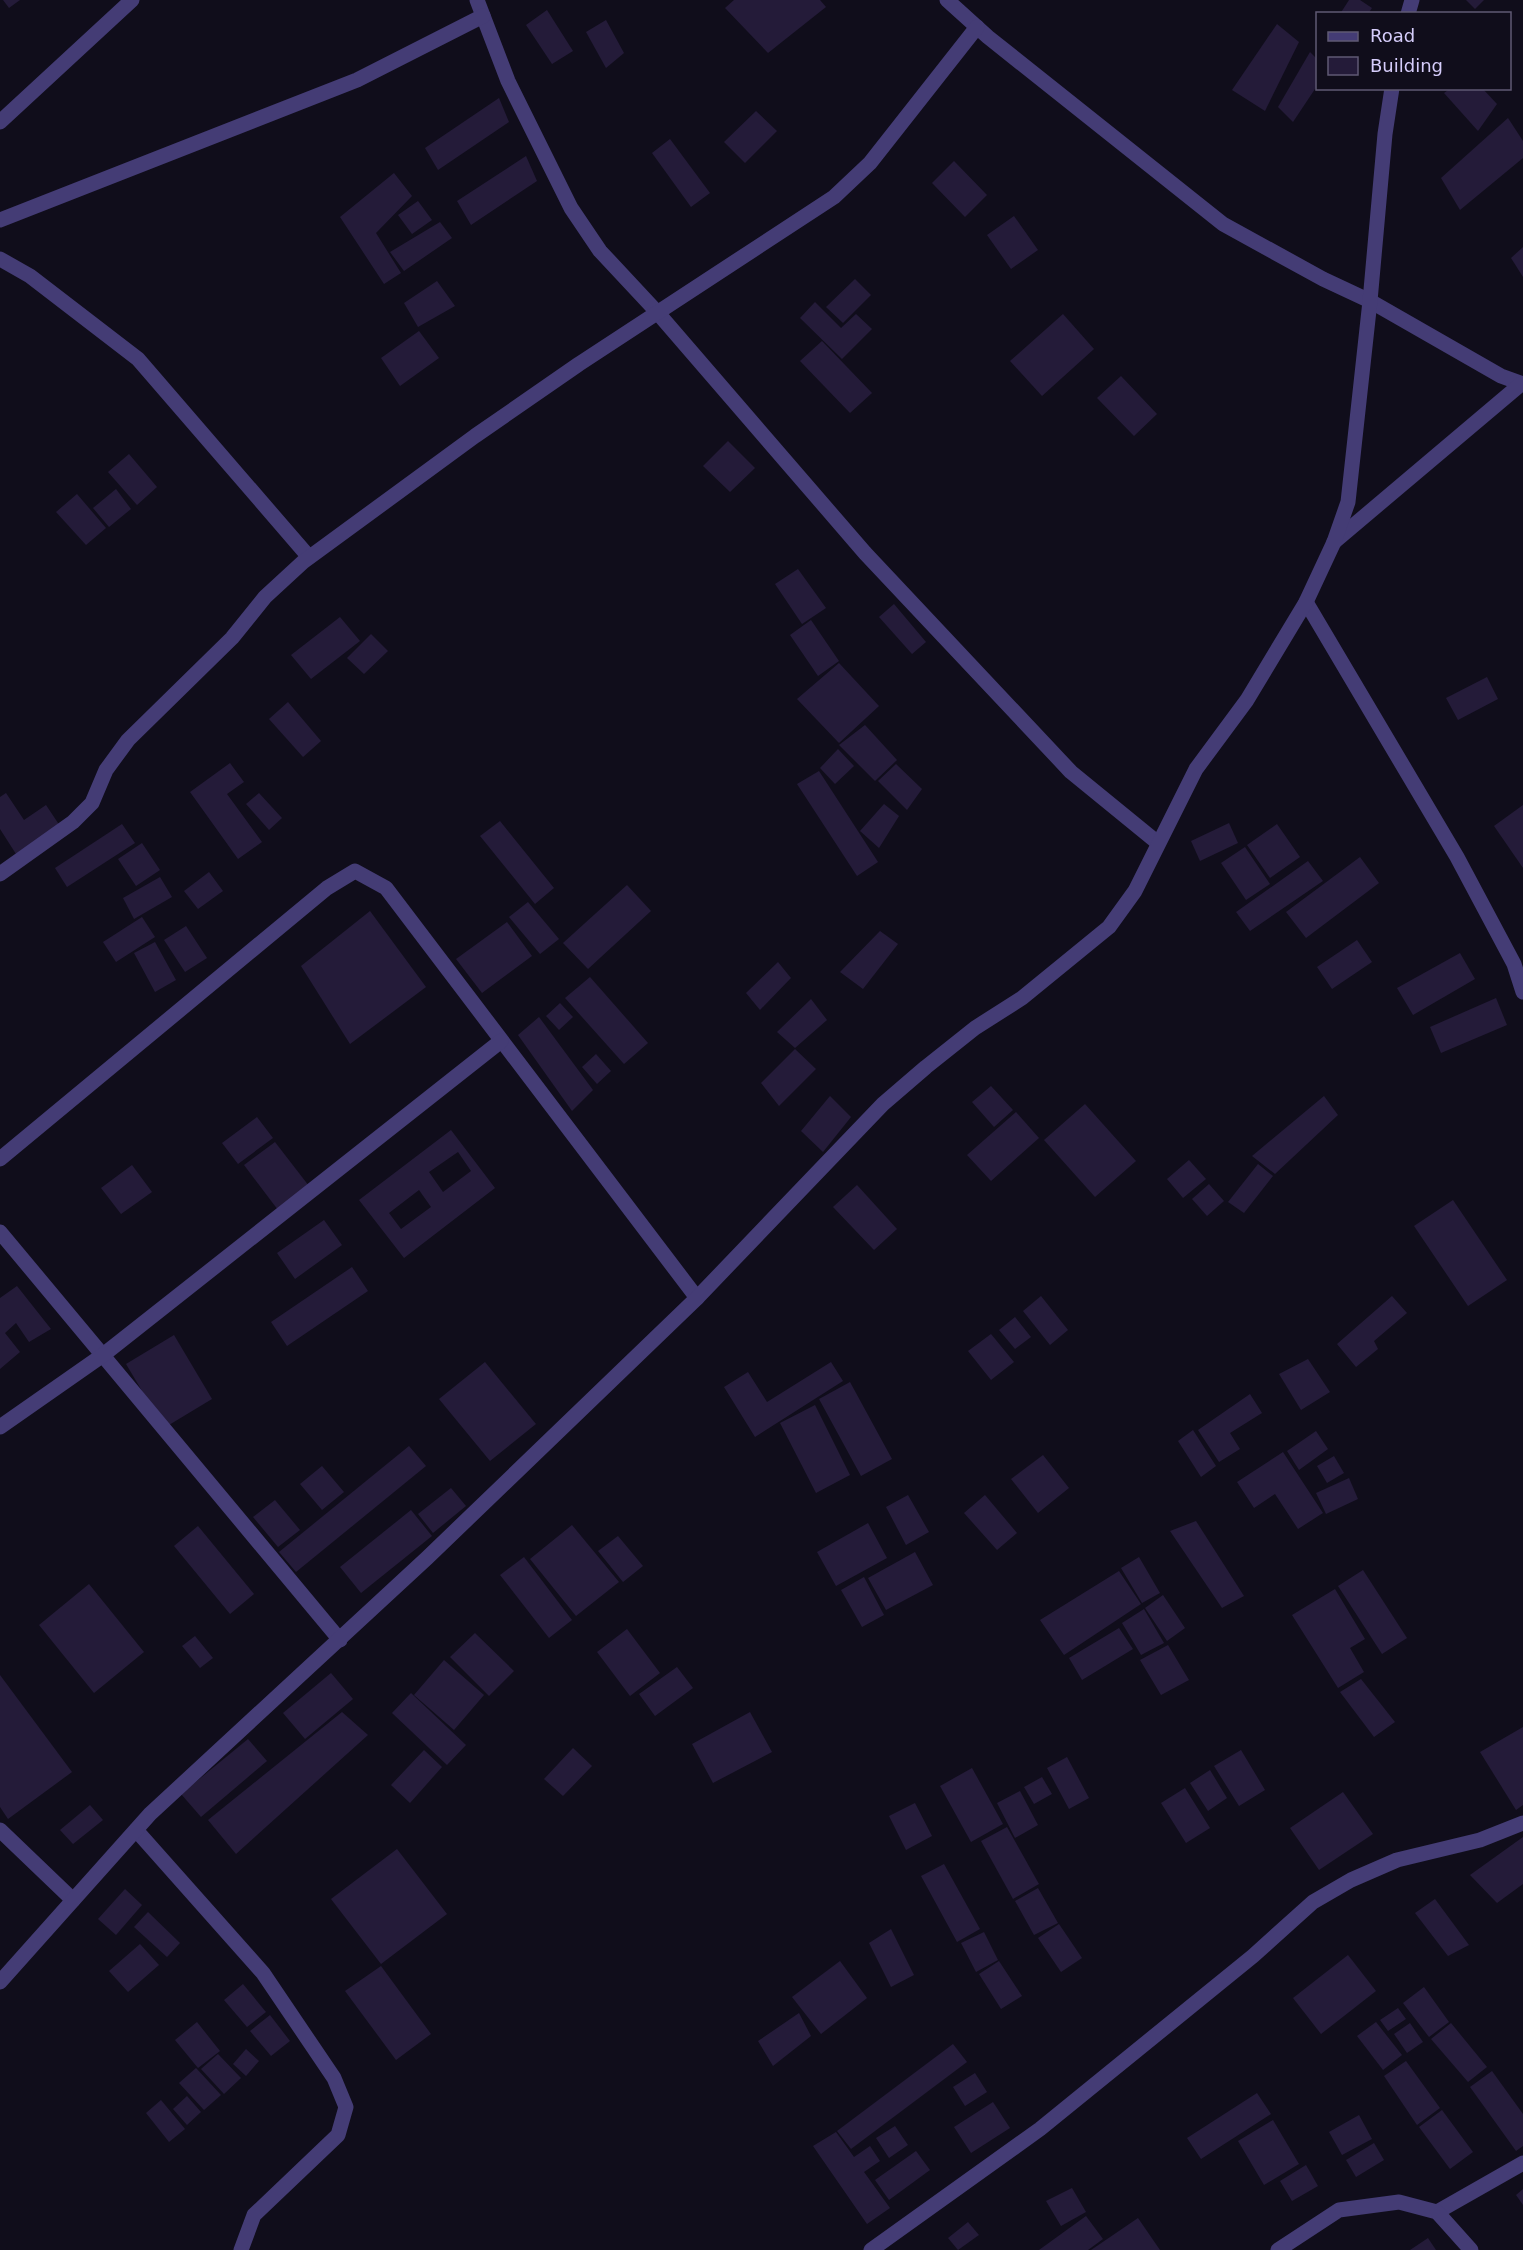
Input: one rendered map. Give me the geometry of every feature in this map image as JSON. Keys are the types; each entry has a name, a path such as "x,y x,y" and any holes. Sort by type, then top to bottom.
{"street":[{"path":"0,122 132,0"},
{"path":"477,0 508,81 571,207 600,251 657,312 865,553 1071,772 1158,843"},
{"path":"947,0 977,27 1223,224 1323,279 1370,301 1501,376 1522,384 1334,542"},
{"path":"0,220 357,80 483,16"},
{"path":"0,874 73,822 92,803 106,770 128,740 232,638 265,597 309,557 475,436 657,312 834,197 870,163 977,27"},
{"path":"0,1982 136,1830 340,1640 697,1298 883,1104 975,1028 1022,998 1109,927 1136,891 1196,769 1247,700 1306,602 1334,542 1348,502 1385,134 1392,90"},
{"path":"0,259 30,276 138,359 309,557"},
{"path":"1306,602 1457,857 1514,964 1523,993"},
{"path":"0,1159 327,888 355,871 386,888 697,1298"},
{"path":"0,1427 102,1355 501,1041"},
{"path":"0,1232 340,1640"},
{"path":"871,2250 1040,2129 1253,1956 1313,1902 1351,1880 1397,1860 1479,1840 1523,1823"},
{"path":"0,1830 73,1900"},
{"path":"136,1830 263,1973 334,2078 346,2107 338,2135 254,2215 241,2250"},
{"path":"1437,2212 1523,2163"},
{"path":"1278,2250 1339,2210 1399,2202 1437,2212 1471,2250"}],"building":[{"path":"3,0 20,0 9,8"},
{"path":"734,0 820,0 826,7 768,53 725,8"},
{"path":"1349,0 1360,0 1372,8 1369,12 1341,12"},
{"path":"1466,0 1484,0 1475,9"},
{"path":"547,10 573,51 552,64 526,25"},
{"path":"606,20 624,53 606,68 586,32"},
{"path":"1277,24 1299,42 1265,111 1232,90"},
{"path":"1310,52 1316,58 1316,88 1293,122 1278,107"},
{"path":"1448,90 1484,90 1497,104 1478,131 1444,93"},
{"path":"499,98 509,122 438,170 425,148"},
{"path":"756,111 777,131 745,163 724,142"},
{"path":"1508,118 1523,141 1523,158 1460,210 1441,178"},
{"path":"670,139 710,193 691,207 652,153"},
{"path":"526,156 537,181 471,225 457,201"},
{"path":"954,161 987,195 965,217 932,183"},
{"path":"394,173 412,196 376,233 401,273 384,284 340,217"},
{"path":"418,201 432,220 412,234 398,215"},
{"path":"1014,216 1038,250 1011,269 987,235"},
{"path":"440,222 452,238 404,271 390,252"},
{"path":"1523,247 1523,277 1511,258"},
{"path":"855,279 871,295 843,323 826,307"},
{"path":"437,281 455,306 418,327 404,303"},
{"path":"815,302 841,328 856,314 872,329 842,359 800,318"},
{"path":"1063,314 1094,349 1042,396 1010,361"},
{"path":"419,331 439,358 400,386 381,358"},
{"path":"822,341 872,393 850,413 800,361"},
{"path":"1121,376 1157,414 1134,436 1097,398"},
{"path":"728,441 755,468 730,492 703,466"},
{"path":"129,454 157,487 137,505 108,472"},
{"path":"116,489 131,509 109,527 93,508"},
{"path":"77,494 106,528 86,545 56,512"},
{"path":"798,569 826,608 802,624 775,584"},
{"path":"894,604 926,642 912,654 879,617"},
{"path":"340,617 360,641 311,679 291,655"},
{"path":"811,620 839,661 818,676 790,635"},
{"path":"371,634 388,651 364,674 347,658"},
{"path":"839,663 879,706 839,743 797,699"},
{"path":"1487,677 1498,699 1458,720 1446,698"},
{"path":"288,702 321,741 303,757 269,719"},
{"path":"865,725 897,760 875,781 839,745"},
{"path":"838,749 854,766 835,784 820,768"},
{"path":"230,763 244,782 227,794 262,842 238,859 190,792"},
{"path":"896,764 922,789 907,810 878,781"},
{"path":"819,771 878,862 857,876 797,784"},
{"path":"6,793 24,820 46,805 60,826 16,854 0,829 0,797"},
{"path":"259,793 282,818 269,830 246,804"},
{"path":"884,804 899,816 879,848 860,831"},
{"path":"1523,805 1523,868 1494,826"},
{"path":"500,821 554,888 535,904 480,836"},
{"path":"1229,823 1238,843 1200,861 1191,841"},
{"path":"122,824 135,843 67,887 55,868"},
{"path":"1277,824 1300,857 1270,878 1247,845"},
{"path":"142,843 160,870 136,886 118,859"},
{"path":"1245,847 1270,884 1246,900 1221,863"},
{"path":"1360,857 1379,883 1306,938 1286,912"},
{"path":"1308,861 1323,881 1250,931 1236,912"},
{"path":"209,872 223,891 198,909 184,891"},
{"path":"160,877 172,897 134,919 123,898"},
{"path":"627,885 651,911 588,969 563,943"},
{"path":"528,902 559,939 540,954 509,917"},
{"path":"370,911 426,987 350,1044 301,966"},
{"path":"142,917 155,937 116,962 103,942"},
{"path":"507,922 532,956 482,993 456,959"},
{"path":"186,926 207,958 185,972 164,940"},
{"path":"880,931 898,944 863,989 840,972"},
{"path":"1357,940 1372,962 1332,989 1317,967"},
{"path":"155,942 176,980 155,992 134,953"},
{"path":"1460,953 1475,979 1413,1015 1397,988"},
{"path":"778,962 791,978 760,1010 746,993"},
{"path":"590,977 648,1043 624,1064 565,998"},
{"path":"1496,998 1507,1025 1441,1053 1430,1027"},
{"path":"811,999 827,1020 795,1048 777,1032"},
{"path":"560,1003 573,1017 559,1030 546,1016"},
{"path":"539,1017 593,1090 572,1111 518,1035"},
{"path":"795,1049 816,1069 779,1106 761,1083"},
{"path":"596,1054 611,1071 597,1084 582,1067"},
{"path":"991,1086 1013,1110 994,1127 972,1102"},
{"path":"830,1096 851,1117 823,1152 801,1131"},
{"path":"1324,1096 1338,1115 1275,1174 1252,1156"},
{"path":"1085,1104 1136,1161 1095,1197 1044,1140"},
{"path":"1016,1112 1039,1138 991,1181 967,1155"},
{"path":"257,1117 273,1138 238,1164 222,1143"},
{"path":"451,1130 495,1188 404,1258 359,1200","holes":["458,1152 471,1171 443,1192 429,1172","419,1190 431,1207 401,1229 389,1213"]},
{"path":"275,1142 309,1186 278,1210 244,1165"},
{"path":"1189,1160 1206,1179 1183,1198 1167,1179"},
{"path":"1258,1164 1273,1176 1244,1213 1228,1202"},
{"path":"132,1165 152,1192 121,1214 101,1188"},
{"path":"1209,1184 1224,1201 1207,1216 1192,1199"},
{"path":"857,1185 897,1229 874,1250 833,1207"},
{"path":"1453,1200 1507,1280 1468,1306 1414,1226"},
{"path":"324,1220 342,1245 295,1279 277,1253"},
{"path":"352,1267 368,1291 287,1346 271,1322"},
{"path":"17,1286 51,1329 29,1342 16,1323 5,1333 20,1352 0,1369 0,1298"},
{"path":"1041,1296 1068,1330 1050,1345 1023,1311"},
{"path":"1392,1296 1407,1313 1374,1341 1378,1349 1356,1367 1337,1344"},
{"path":"1015,1317 1031,1337 1015,1349 999,1330"},
{"path":"991,1334 1014,1362 991,1380 968,1351"},
{"path":"174,1335 212,1399 164,1428 126,1364"},
{"path":"1308,1359 1330,1392 1301,1410 1279,1374"},
{"path":"485,1362 536,1424 490,1461 439,1399"},
{"path":"831,1362 843,1381 755,1437 724,1387 748,1372 767,1402"},
{"path":"850,1382 892,1459 861,1476 819,1399"},
{"path":"1250,1394 1262,1413 1230,1433 1240,1449 1219,1462 1198,1430"},
{"path":"815,1405 850,1475 816,1493 780,1423"},
{"path":"1193,1430 1216,1466 1201,1477 1178,1441"},
{"path":"1316,1431 1328,1449 1299,1470 1287,1451"},
{"path":"409,1446 426,1466 296,1572 279,1552"},
{"path":"1283,1452 1323,1513 1298,1529 1275,1494 1254,1508 1237,1482"},
{"path":"1043,1455 1069,1488 1038,1513 1011,1479"},
{"path":"1334,1456 1344,1473 1327,1483 1317,1466"},
{"path":"322,1466 344,1492 322,1510 300,1484"},
{"path":"1349,1478 1358,1499 1326,1514 1316,1493"},
{"path":"451,1488 466,1506 433,1533 418,1514"},
{"path":"908,1495 929,1532 906,1545 886,1507"},
{"path":"985,1495 1017,1533 997,1550 964,1513"},
{"path":"275,1500 300,1530 278,1547 253,1517"},
{"path":"411,1510 432,1536 361,1593 340,1567"},
{"path":"1196,1521 1244,1596 1222,1608 1170,1531"},
{"path":"868,1523 887,1558 836,1586 817,1552"},
{"path":"572,1525 619,1582 576,1616 530,1559"},
{"path":"198,1526 254,1594 230,1614 174,1546"},
{"path":"618,1536 643,1566 623,1582 598,1551"},
{"path":"915,1552 933,1585 886,1610 868,1578"},
{"path":"524,1557 572,1620 549,1638 500,1575"},
{"path":"1139,1557 1160,1593 1142,1603 1121,1568"},
{"path":"1363,1570 1407,1638 1382,1654 1338,1586"},
{"path":"1119,1571 1141,1604 1064,1655 1040,1620"},
{"path":"864,1577 884,1615 862,1627 841,1590"},
{"path":"89,1584 144,1652 94,1693 39,1625"},
{"path":"1335,1589 1365,1639 1350,1648 1364,1672 1338,1688 1292,1615"},
{"path":"1163,1595 1185,1628 1167,1641 1145,1608"},
{"path":"1144,1609 1164,1643 1141,1655 1122,1623"},
{"path":"1119,1628 1133,1649 1082,1680 1069,1658"},
{"path":"627,1629 660,1673 630,1696 597,1652"},
{"path":"475,1633 514,1671 489,1696 450,1657"},
{"path":"195,1636 213,1658 200,1668 182,1646"},
{"path":"1168,1645 1189,1680 1161,1695 1140,1660"},
{"path":"444,1660 484,1695 454,1730 414,1695"},
{"path":"677,1667 693,1688 655,1716 639,1694"},
{"path":"331,1673 353,1699 305,1739 283,1713"},
{"path":"0,1675 72,1772 8,1819 0,1807"},
{"path":"1361,1679 1395,1722 1374,1737 1340,1692"},
{"path":"411,1693 466,1745 447,1765 392,1713"},
{"path":"342,1712 368,1735 236,1854 208,1820"},
{"path":"750,1712 772,1752 713,1783 692,1744"},
{"path":"1523,1727 1523,1805 1516,1810 1480,1752"},
{"path":"248,1739 267,1761 201,1817 181,1794"},
{"path":"573,1748 592,1766 563,1796 544,1779"},
{"path":"424,1750 442,1767 410,1803 391,1785"},
{"path":"1241,1750 1265,1790 1239,1806 1214,1766"},
{"path":"1067,1757 1089,1798 1069,1809 1047,1768"},
{"path":"972,1768 1003,1824 971,1842 940,1786"},
{"path":"1210,1770 1227,1798 1208,1811 1190,1783"},
{"path":"1042,1777 1052,1794 1034,1804 1024,1787"},
{"path":"1185,1788 1210,1828 1186,1843 1161,1803"},
{"path":"1020,1791 1038,1825 1015,1838 997,1803"},
{"path":"1343,1792 1373,1834 1319,1870 1290,1828"},
{"path":"915,1803 932,1836 906,1850 889,1816"},
{"path":"90,1805 103,1820 73,1844 60,1830"},
{"path":"1007,1827 1039,1884 1013,1899 981,1841"},
{"path":"1523,1837 1523,1884 1497,1903 1470,1875"},
{"path":"397,1849 447,1914 381,1964 331,1899"},
{"path":"944,1864 980,1929 957,1942 921,1876"},
{"path":"1038,1888 1058,1923 1034,1935 1015,1901"},
{"path":"125,1889 142,1905 116,1935 98,1919"},
{"path":"1435,1899 1469,1945 1448,1956 1415,1913"},
{"path":"148,1912 180,1943 167,1957 134,1927"},
{"path":"1059,1924 1082,1958 1061,1972 1038,1938"},
{"path":"891,1929 914,1975 891,1987 869,1943"},
{"path":"984,1932 998,1960 976,1972 961,1943"},
{"path":"140,1944 159,1965 128,1992 109,1971"},
{"path":"1348,1955 1376,1991 1321,2034 1293,1998"},
{"path":"840,1961 867,1998 821,2034 792,1997"},
{"path":"999,1961 1022,1996 1001,2009 979,1974"},
{"path":"381,1966 431,2034 396,2060 345,1991"},
{"path":"243,1984 266,2012 247,2027 224,2000"},
{"path":"1424,1987 1449,2022 1429,2037 1403,2003"},
{"path":"1398,2008 1406,2019 1388,2031 1380,2020"},
{"path":"799,2013 811,2036 773,2066 758,2041"},
{"path":"270,2015 290,2041 271,2056 250,2031"},
{"path":"197,2022 220,2051 198,2068 175,2040"},
{"path":"1376,2022 1402,2055 1383,2070 1357,2036"},
{"path":"1410,2023 1423,2042 1407,2053 1394,2034"},
{"path":"1451,2023 1487,2067 1468,2082 1431,2039"},
{"path":"953,2044 967,2062 851,2149 837,2131"},
{"path":"246,2049 259,2061 246,2076 233,2064"},
{"path":"218,2054 241,2078 224,2094 201,2069"},
{"path":"1406,2061 1440,2108 1417,2125 1384,2076"},
{"path":"196,2068 221,2095 204,2110 179,2083"},
{"path":"1492,2071 1523,2114 1523,2146 1516,2151 1470,2087"},
{"path":"975,2073 987,2092 965,2106 953,2087"},
{"path":"1257,2093 1271,2114 1201,2159 1187,2138"},
{"path":"187,2096 201,2112 187,2125 173,2109"},
{"path":"161,2100 185,2129 169,2142 146,2113"},
{"path":"993,2102 1010,2128 971,2153 954,2127"},
{"path":"1442,2110 1473,2152 1450,2169 1419,2127"},
{"path":"1359,2115 1372,2139 1342,2155 1329,2132"},
{"path":"1273,2120 1299,2164 1264,2185 1238,2141"},
{"path":"895,2126 908,2145 889,2158 876,2138"},
{"path":"836,2132 854,2157 870,2146 880,2161 864,2172 890,2208 867,2224 813,2146"},
{"path":"1374,2143 1384,2160 1356,2177 1346,2160"},
{"path":"916,2151 930,2170 889,2200 875,2180"},
{"path":"1306,2165 1318,2186 1292,2201 1280,2181"},
{"path":"1072,2188 1086,2212 1061,2226 1046,2201"},
{"path":"1523,2189 1523,2205 1516,2195"},
{"path":"1086,2216 1103,2239 1088,2250 1039,2250"},
{"path":"1138,2218 1160,2250 1091,2250"},
{"path":"968,2222 979,2235 958,2250 948,2238"},
{"path":"1428,2238 1436,2250 1410,2250"}]}
